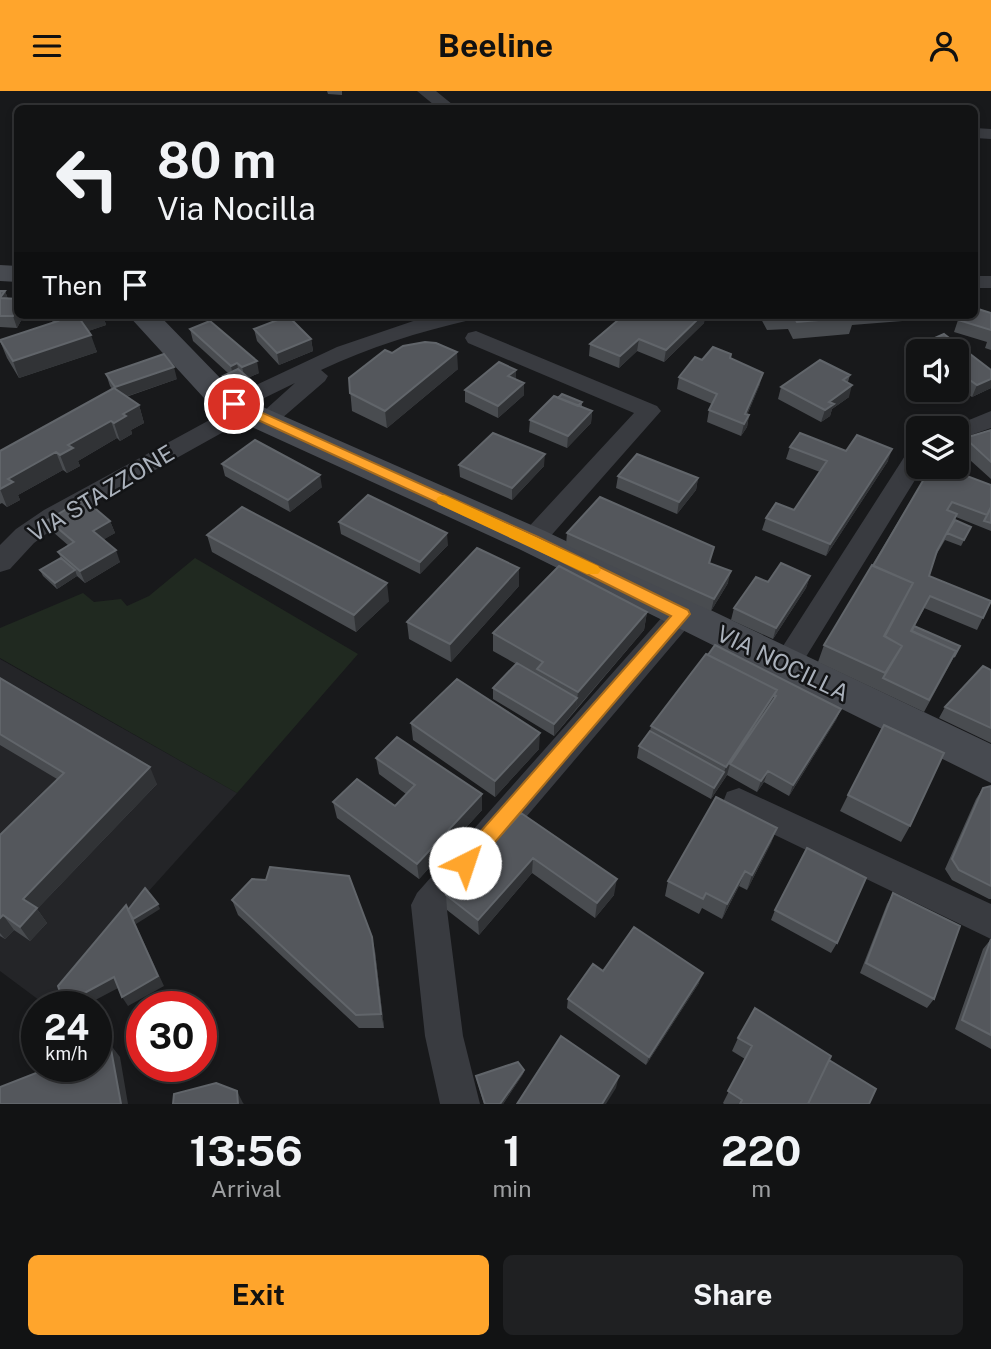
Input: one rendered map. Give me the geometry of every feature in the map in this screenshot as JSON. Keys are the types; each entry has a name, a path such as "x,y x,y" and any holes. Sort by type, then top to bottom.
{"street":[{"path":"425,91 444,105"},
{"name":"VIA NOCILLA","path":"147,319 214,390 248,412 532,540 991,764"},
{"path":"248,412 342,355 428,319"},
{"path":"476,338 649,411 532,540"},
{"path":"248,412 342,355"},
{"name":"VIA STAZZONE","path":"0,562 25,536 53,516 248,412"},
{"path":"969,427 991,419"},
{"path":"786,666 906,475"},
{"path":"460,1104 444,1036 429,905 682,614"},
{"path":"739,802 991,922"}],"shaded area":[{"path":"195,558 358,654 237,793 0,658 0,628 83,593 94,602 121,599 127,606 149,596"},
{"path":"0,659 237,793 147,893 67,991 27,991 0,971"}],"building":[{"path":"0,298 14,299 13,316 0,316"},
{"path":"978,309 991,313 991,330 958,320 978,319"},
{"path":"56,319 80,319 91,335 13,361 0,340 58,321"},
{"path":"280,319 291,319 311,339 277,353 254,329"},
{"path":"619,319 698,319 666,350 639,339 620,356 590,344"},
{"path":"795,319 831,319 797,322"},
{"path":"210,321 257,361 242,367 237,363 231,366 190,329"},
{"path":"944,334 951,339 933,339"},
{"path":"436,343 457,352 385,411 350,393 349,378 385,350 392,353 403,346"},
{"path":"713,347 763,373 745,414 749,415 744,424 709,410 717,394 679,377 695,357 702,360"},
{"path":"969,353 991,370 991,379 977,385 969,379"},
{"path":"164,354 174,367 115,387 106,374"},
{"path":"820,360 850,375 843,380 852,385 829,402 834,404 825,410 781,387"},
{"path":"499,362 516,370 508,376 524,383 498,406 465,390"},
{"path":"238,369 252,381 237,388 223,376"},
{"path":"114,388 139,405 114,423 111,421 68,445 73,448 60,455 56,452 8,479 13,482 0,489 0,451"},
{"path":"562,394 582,402 578,406 558,398"},
{"path":"554,396 592,411 568,436 530,420"},
{"path":"991,430 991,462 969,442 969,437"},
{"path":"493,433 545,454 512,488 459,465"},
{"path":"800,433 846,451 857,435 892,449 830,544 766,518 776,503 794,510 827,461 790,447"},
{"path":"255,440 320,475 288,500 222,464"},
{"path":"637,454 698,478 679,502 618,476"},
{"path":"969,477 991,485 991,507 987,515 952,502 947,510 957,514 937,551 929,576 991,601 983,618 930,596 911,631 956,651 929,700 883,678 902,646 885,636 913,583 873,566 924,479 969,479"},
{"path":"368,495 447,533 420,562 339,522"},
{"path":"600,497 714,547 709,563 731,571 714,599 567,533"},
{"path":"84,499 110,521 93,531 116,550 80,571 58,552 74,542 48,520"},
{"path":"242,507 387,583 354,615 207,535"},
{"path":"991,508 991,523 984,521"},
{"path":"955,520 971,527 964,540 947,533"},
{"path":"477,548 519,568 450,644 407,622"},
{"path":"61,558 75,570 55,583 40,570"},
{"path":"781,563 810,576 776,628 734,608 756,577 768,582"},
{"path":"872,565 913,583 884,636 902,646 885,673 824,645"},
{"path":"559,566 647,612 578,692 537,669 543,662 493,633"},
{"path":"914,626 960,646 954,657 956,651 912,631"},
{"path":"715,645 841,709 793,785 768,771 761,781 730,764 776,696 774,695 777,690 708,655"},
{"path":"706,654 777,690 726,767 651,726"},
{"path":"517,663 577,698 554,724 493,688"},
{"path":"983,666 991,670 991,728 945,707"},
{"path":"0,678 150,767 23,899 37,908 20,927 3,915 0,918 0,835 64,773 0,734"},
{"path":"457,679 540,733 495,781 411,723"},
{"path":"884,725 944,753 910,826 848,795"},
{"path":"650,731 724,772 714,788 639,746"},
{"path":"397,737 482,794 417,864 333,802 357,779 395,806 415,785 376,758"},
{"path":"991,786 991,886 959,870 952,859 983,788"},
{"path":"716,797 777,828 752,875 745,871 727,904 706,893 703,899 668,881"},
{"path":"521,813 617,879 597,903 533,858 478,920 446,895"},
{"path":"807,848 866,878 837,943 775,910"},
{"path":"270,867 349,876 372,937 381,1014 356,1015 232,900 252,879 266,880"},
{"path":"145,888 158,904 133,919 128,910"},
{"path":"893,893 960,926 934,999 866,963"},
{"path":"126,905 158,976 132,991 126,991 122,997 114,977 88,991 60,991 58,986"},
{"path":"634,927 703,973 649,1057 568,999 593,964 603,971"},
{"path":"991,939 991,1035 962,1020"},
{"path":"755,1008 831,1056 808,1104 740,1104 742,1100 728,1091 752,1046 738,1038"},
{"path":"561,1036 619,1076 602,1104 517,1104"},
{"path":"112,1055 121,1104 0,1104 0,1087 21,1079 21,1082 112,1082"},
{"path":"829,1060 876,1089 869,1104 808,1104"},
{"path":"518,1062 524,1070 500,1104 485,1104 476,1076"},
{"path":"216,1083 237,1091 238,1104 173,1104 174,1094"}],"slow traffic":[{"path":"444,500 593,570"}],"route":[{"path":"234,404 244,411 532,540 682,614 465,863"}]}
